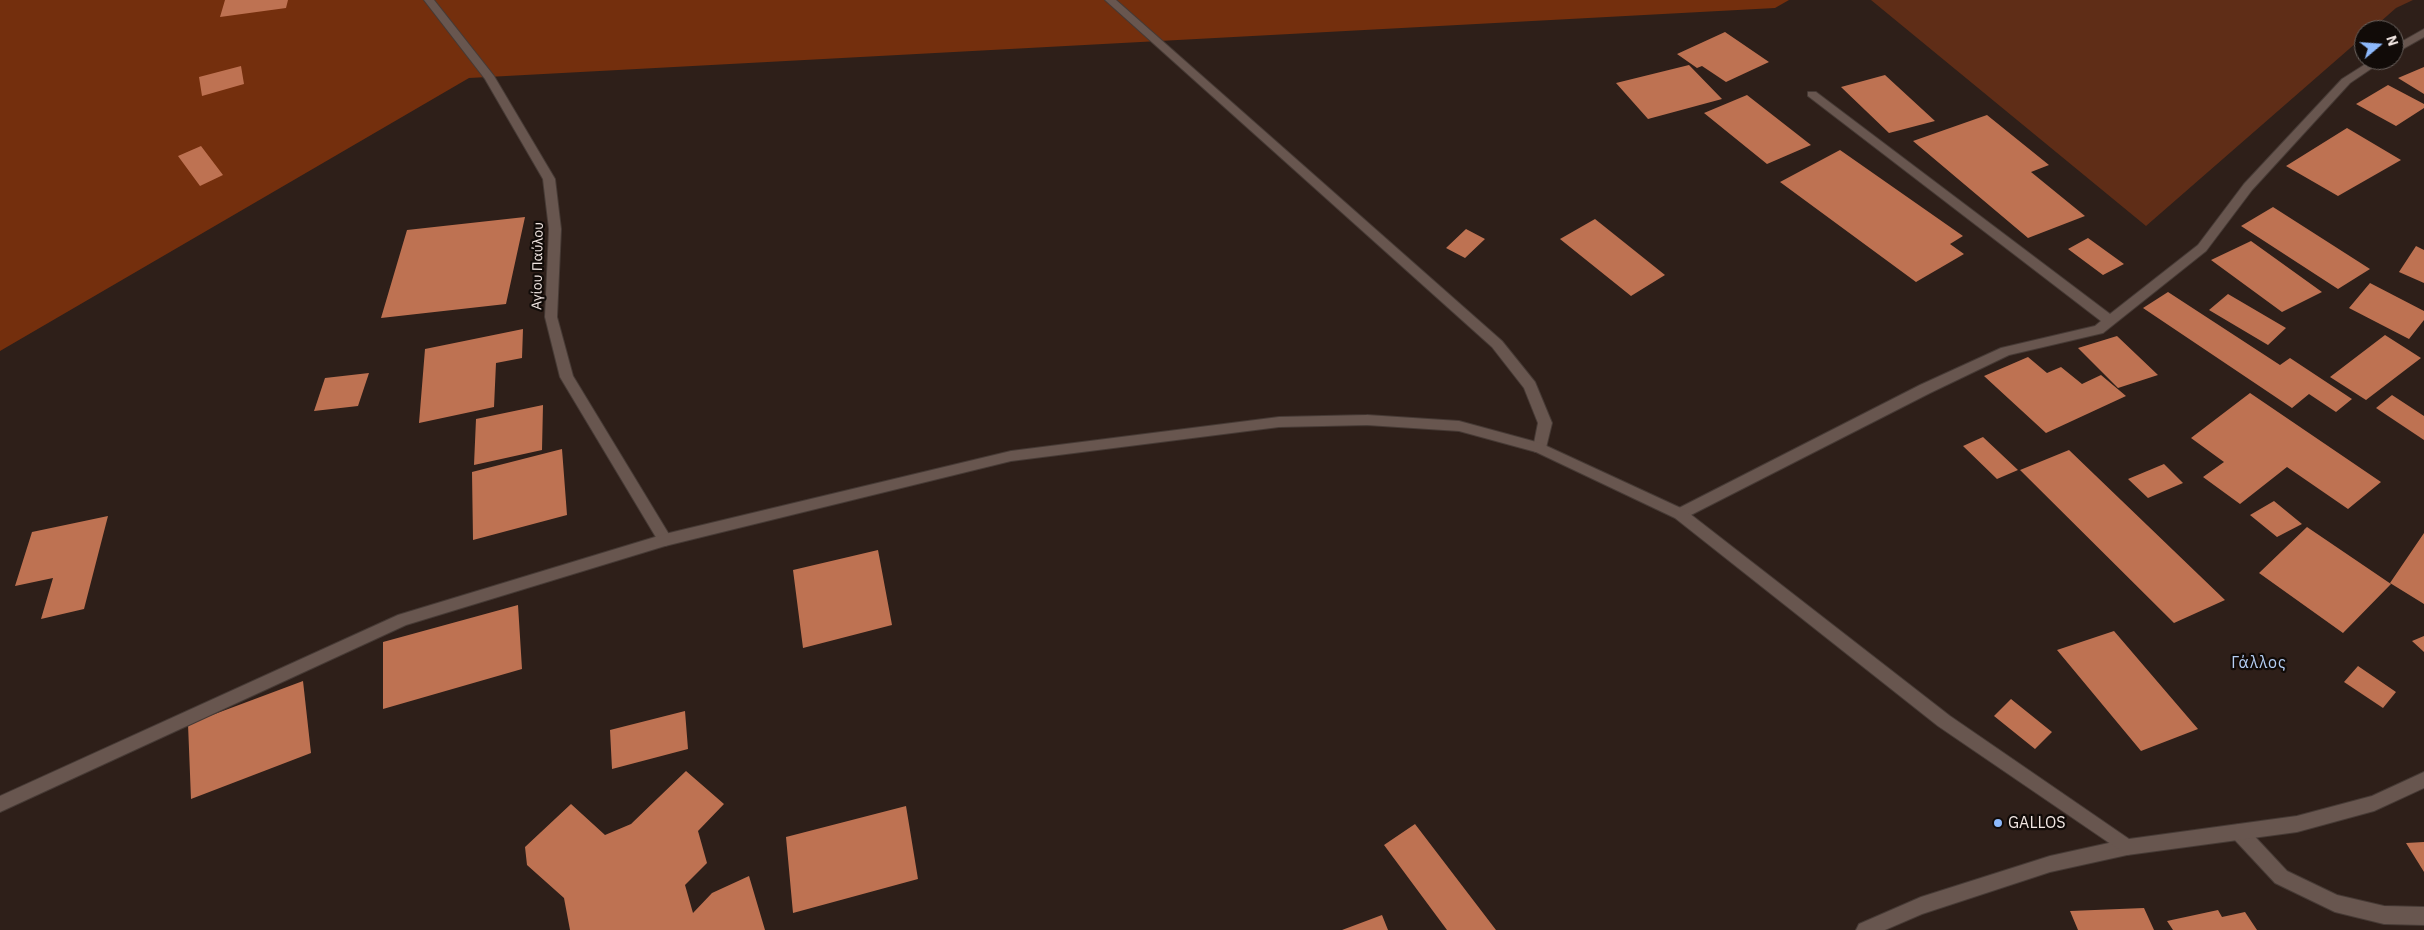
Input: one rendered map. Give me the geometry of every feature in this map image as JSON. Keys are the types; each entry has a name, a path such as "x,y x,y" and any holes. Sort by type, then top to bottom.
{"street":[{"name":"Αγίου Παύλου","path":"429,0 490,78 549,179 556,229 551,317 567,377 665,540"},
{"path":"1110,0 1497,344 1530,386 1545,423 1540,448"},
{"path":"2404,45 2424,32"},
{"path":"1680,514 1916,393 2006,351 2099,330 2202,248 2248,187 2346,81 2363,70"},
{"path":"1812,94 2110,321"},
{"path":"0,804 403,620 665,540 1011,456 1279,422 1366,420 1460,426 1540,448 1680,514 1944,721 2127,847"},
{"path":"1865,930 1922,906 2050,864 2127,847 2297,824 2374,803 2424,780"},
{"path":"2238,832 2281,877 2336,902 2384,915 2424,916"}],"shaded area":[{"path":"0,0 1789,0 1775,8 469,78 0,351"},
{"path":"1871,0 2413,0 2396,8 2382,20 2354,20 2354,45 2146,226"}],"building":[{"path":"225,0 288,0 286,8 220,17"},
{"path":"1725,32 1769,62 1726,82 1702,66 1697,68 1677,54"},
{"path":"1689,65 1722,99 1648,119 1616,83"},
{"path":"241,66 244,84 202,96 199,77"},
{"path":"2424,67 2424,94 2398,78"},
{"path":"1885,75 1935,121 1889,133 1841,87"},
{"path":"2388,85 2424,104 2424,108 2396,126 2356,104"},
{"path":"1747,95 1811,145 1767,164 1704,113"},
{"path":"1987,115 2049,165 2031,172 2085,216 2028,238 1913,141"},
{"path":"2347,128 2401,160 2338,196 2286,166"},
{"path":"201,146 223,175 200,186 178,156"},
{"path":"1840,150 1963,236 1950,244 1964,254 1916,282 1780,182"},
{"path":"2273,207 2370,269 2338,289 2241,226"},
{"path":"525,217 506,304 381,318 407,230"},
{"path":"1595,219 1665,275 1631,296 1560,239"},
{"path":"1466,229 1485,239 1465,258 1446,248"},
{"path":"2088,238 2124,264 2103,275 2068,249"},
{"path":"2251,241 2322,292 2282,312 2211,260"},
{"path":"2416,246 2424,250 2424,283 2399,272"},
{"path":"2370,283 2424,311 2424,320 2409,339 2349,308"},
{"path":"2168,292 2280,365 2290,358 2352,399 2336,412 2309,394 2292,408 2143,308"},
{"path":"2228,294 2286,328 2268,345 2209,310"},
{"path":"523,329 522,358 496,363 494,407 419,423 425,349"},
{"path":"2385,335 2421,358 2366,400 2330,377"},
{"path":"2117,336 2158,375 2118,388 2078,348"},
{"path":"2028,357 2047,373 2061,367 2082,384 2101,375 2126,396 2046,433 1984,376"},
{"path":"369,373 358,406 314,411 325,378"},
{"path":"2250,393 2381,482 2348,509 2287,467 2240,504 2203,477 2224,462 2191,438"},
{"path":"2392,395 2424,416 2424,440 2376,408"},
{"path":"543,405 542,450 474,465 476,419"},
{"path":"1983,437 2018,470 1997,479 1963,446"},
{"path":"562,449 567,515 473,540 472,472"},
{"path":"2069,450 2225,600 2174,623 2020,470"},
{"path":"2164,464 2183,483 2148,498 2128,479"},
{"path":"2274,501 2302,524 2277,537 2250,515"},
{"path":"108,516 84,609 41,619 53,578 15,586 32,532"},
{"path":"2307,527 2391,584 2343,633 2259,573"},
{"path":"2424,533 2424,604 2390,583"},
{"path":"878,550 892,625 803,648 793,570"},
{"path":"518,605 522,669 383,709 383,642"},
{"path":"2114,631 2198,729 2141,751 2057,650"},
{"path":"2424,636 2424,652 2412,641"},
{"path":"2358,666 2396,692 2383,708 2344,682"},
{"path":"303,681 311,753 191,799 188,724"},
{"path":"2011,699 2052,732 2035,749 1994,716"},
{"path":"685,711 688,749 612,769 610,730"},
{"path":"686,771 724,804 698,831 707,863 685,885 693,913 712,893 749,876 765,930 570,930 564,898 527,865 525,847 571,804 605,835 631,824"},
{"path":"906,806 918,879 793,913 786,837"},
{"path":"1415,824 1496,930 1447,930 1384,845"},
{"path":"2424,842 2424,872 2406,843"},
{"path":"2144,908 2154,930 2078,930 2070,911"},
{"path":"2218,910 2222,917 2245,912 2257,930 2173,930 2167,921"},
{"path":"1382,915 1388,930 1342,930"}],"place":[{"name":"GALLOS","path":"1998,823"}],"district":[{"name":"Γάλλος","path":"2259,663"}]}
